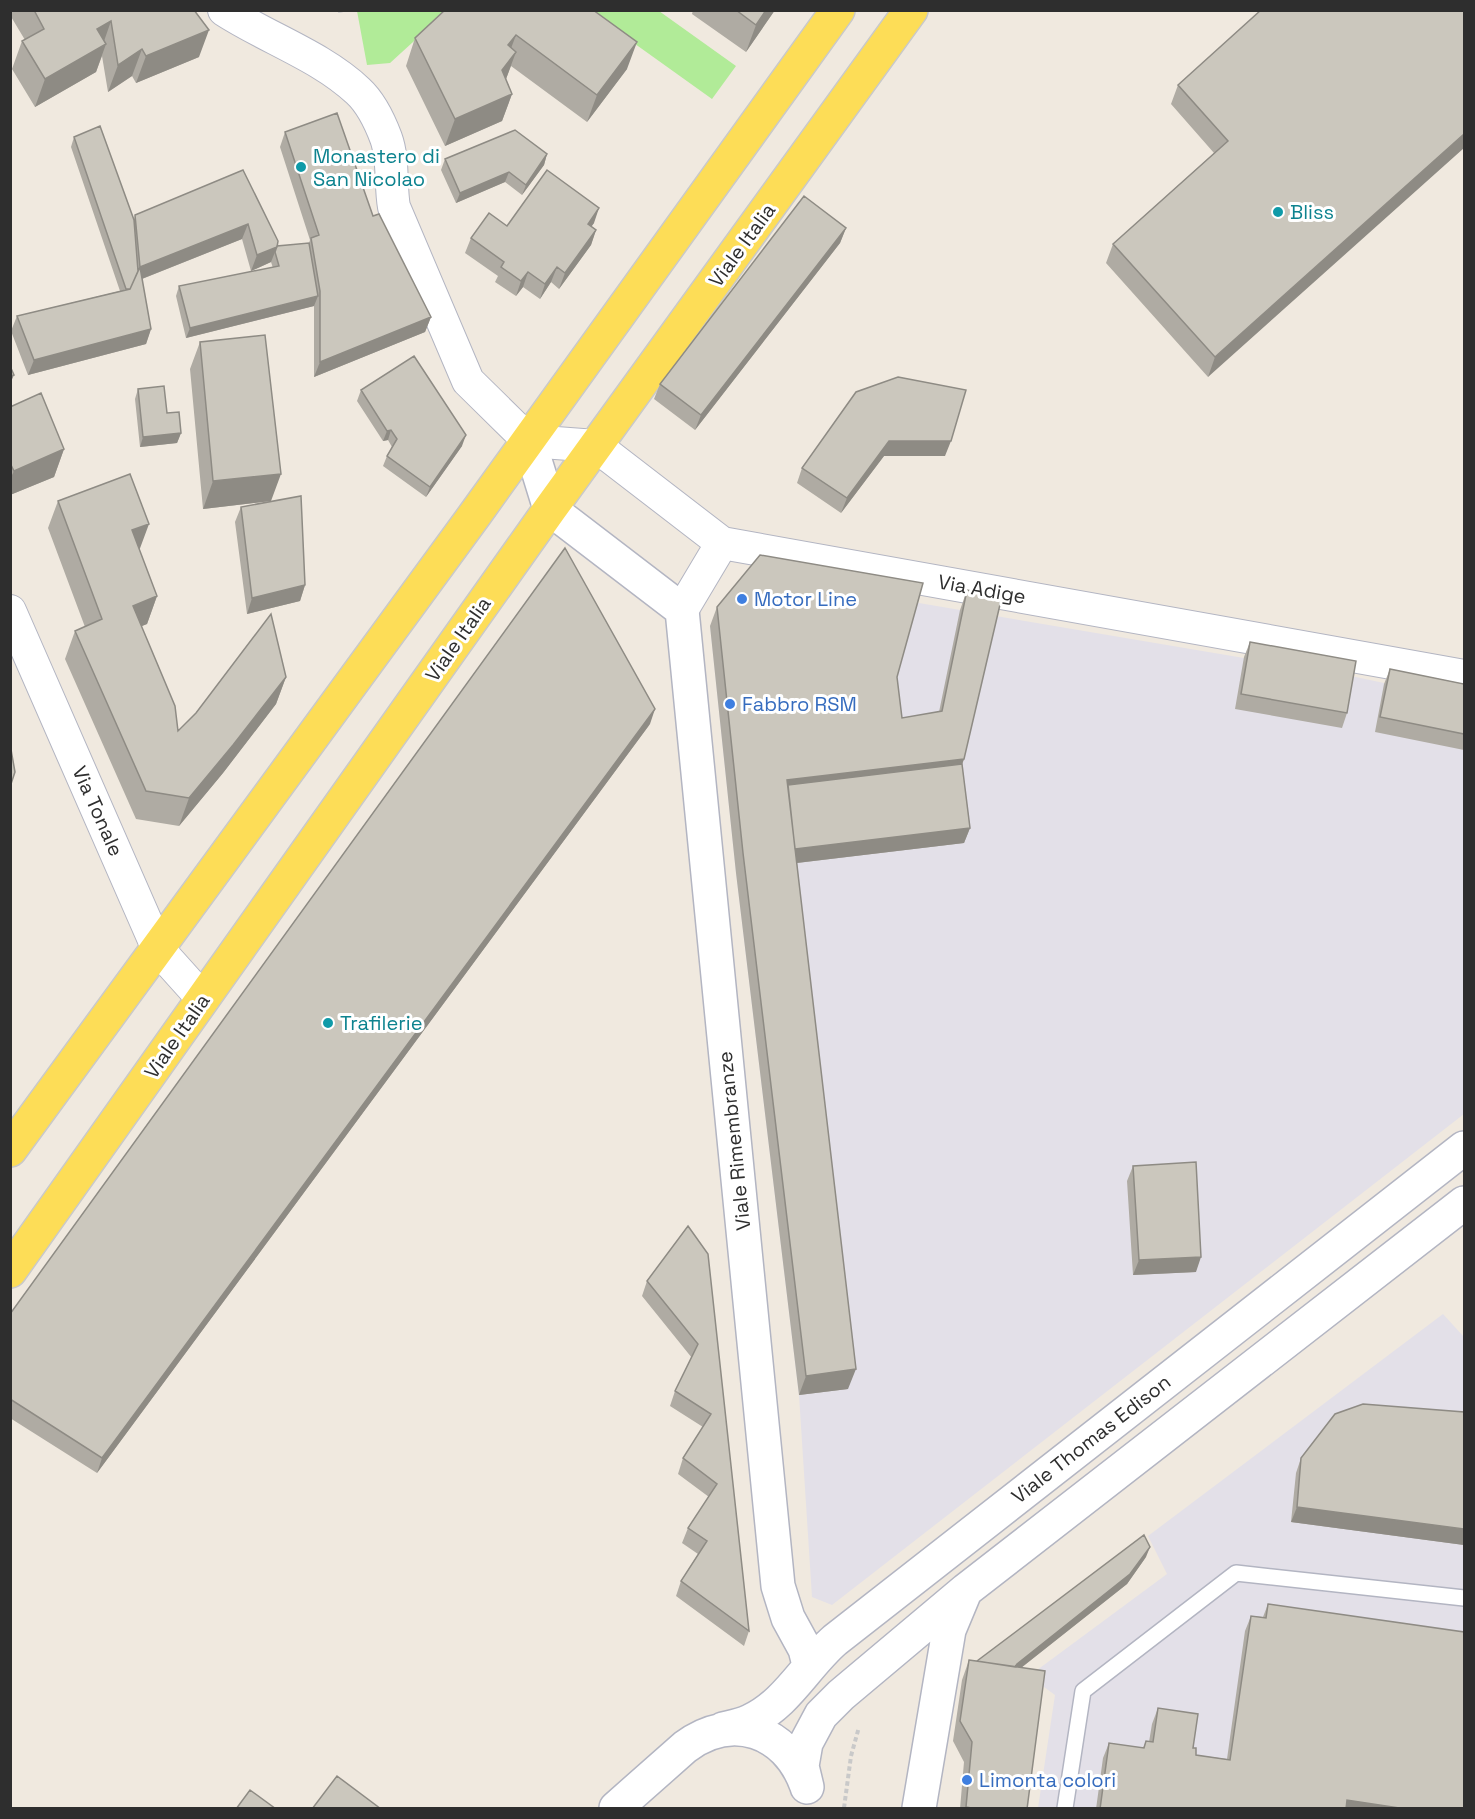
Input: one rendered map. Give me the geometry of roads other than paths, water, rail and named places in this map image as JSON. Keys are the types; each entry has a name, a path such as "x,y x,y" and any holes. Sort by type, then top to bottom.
{"main road":[{"path":"10,1150 529,441 838,10"},
{"name":"Viale Italia","path":"10,1272 550,509 911,10"}],"street":[{"path":"224,10 320,64 358,91 372,109 387,139 390,152 390,188 394,207 468,381 529,441 550,509 682,610 722,543"},
{"path":"529,441 596,446"},
{"name":"Via Adige","path":"596,446 722,543 1464,676"},
{"name":"Viale Rimembranze","path":"682,610 778,1586 788,1618 805,1649 809,1665"},
{"name":"Via Tonale","path":"10,611 158,949 203,999"},
{"name":"Viale Thomas Edison","path":"616,1809 696,1738 748,1722 774,1706 800,1679 809,1665 835,1640 1464,1148"},
{"path":"807,1798 802,1766 804,1752 811,1732 821,1715 841,1695 966,1590 1464,1203"},
{"path":"920,1809 949,1629 966,1590"},
{"path":"723,1729 750,1730 776,1742 796,1761 807,1798"}],"lane":[{"path":"1065,1809 1083,1691 1236,1573 1464,1598"}],"place":[{"name":"Monastero di San Nicolao","path":"301,167"},
{"name":"Bliss","path":"1278,212"},
{"name":"Motor Line","path":"742,599"},
{"name":"Fabbro RSM","path":"730,704"},
{"name":"Trafilerie","path":"328,1023"},
{"name":"Limonta colori","path":"967,1780"}]}
